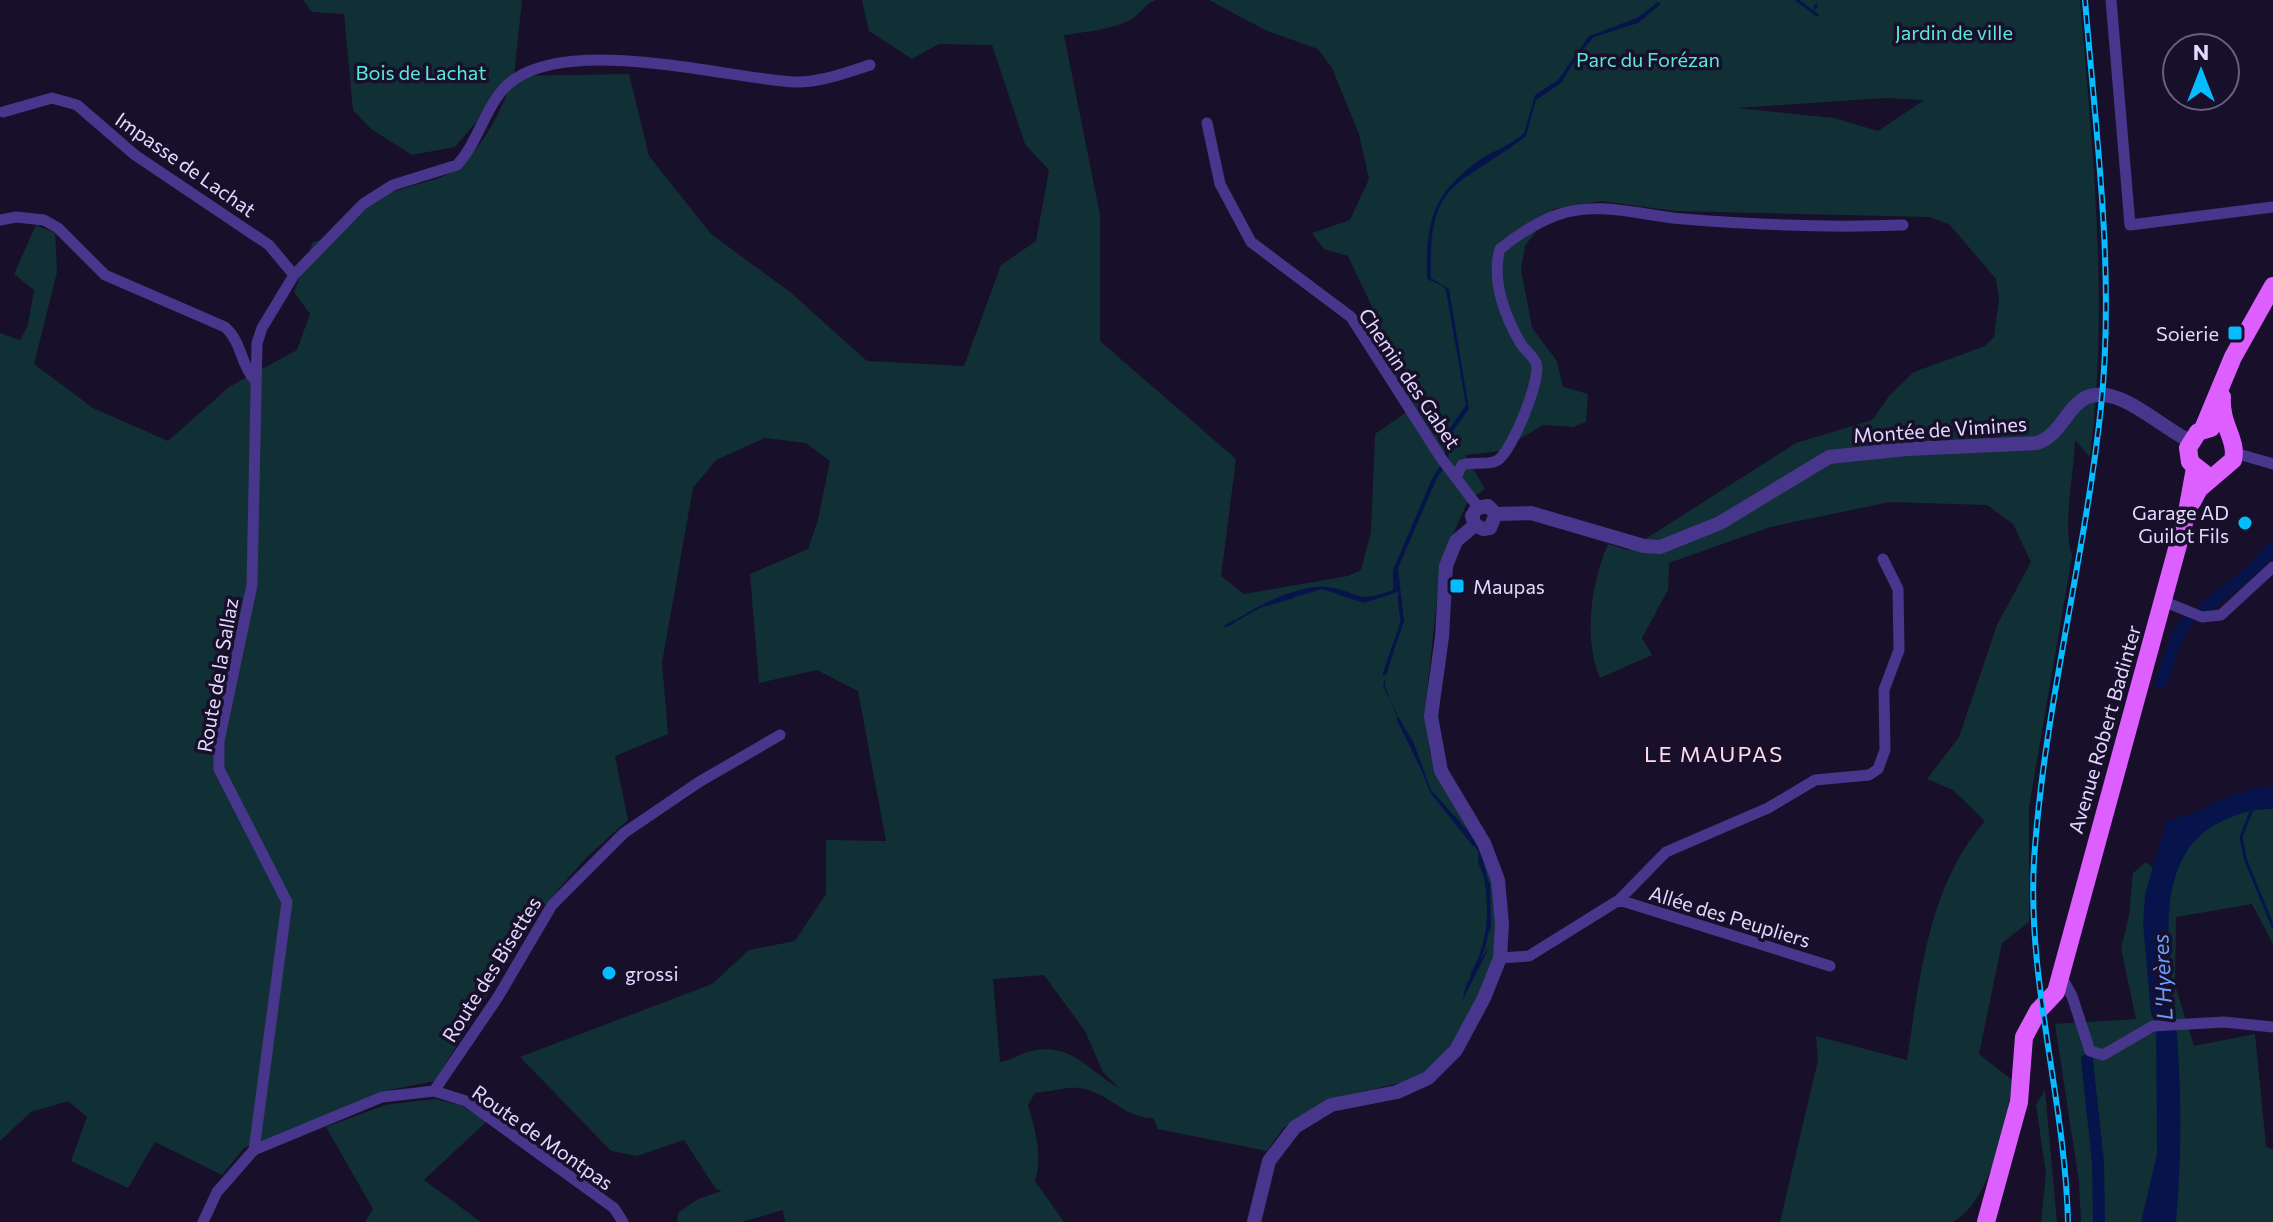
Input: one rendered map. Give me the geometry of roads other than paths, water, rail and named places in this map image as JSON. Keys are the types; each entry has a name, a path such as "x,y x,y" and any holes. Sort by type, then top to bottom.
{"main road":[{"path":"2218,474 2206,474 2195,468 2188,455 2249,325 2273,286"},
{"path":"2187,512 2199,489 2230,466 2235,453 2221,412 2224,381"},
{"path":"2197,435 2217,428 2228,435"},
{"name":"Avenue Robert Badinter","path":"1986,1222 2019,1095 2024,1037 2038,1011 2056,992 2187,512 2195,468"}],"street":[{"path":"2111,0 2130,225 2273,207"},
{"path":"254,379 262,328 294,275 378,192 457,165 503,91 512,80 529,71 565,63 619,61 808,82 870,65"},
{"name":"Impasse de Lachat","path":"3,112 52,98 77,105 135,155 269,245 294,275"},
{"name":"Chemin des Gabet","path":"1207,123 1220,184 1251,242 1351,317 1478,507"},
{"path":"1449,467 1490,462 1502,456 1517,434 1536,376 1536,363 1521,343 1496,281 1500,249 1512,240 1559,215 1605,208 1683,219 1831,228 1903,225"},
{"path":"0,220 16,217 44,220 58,228 105,275 225,327 238,341 246,368 254,379"},
{"name":"Route de la Sallaz","path":"254,379 257,470 252,585 219,741 219,769 287,902 254,1150"},
{"name":"Montée de Vimines","path":"1496,514 1531,513 1644,546 1660,547 1720,523 1829,457 1907,449 2037,443 2051,436 2082,398 2095,395 2125,400 2154,422 2197,435"},
{"path":"2235,453 2273,464"},
{"path":"1488,506 1496,514 1490,528 1483,529 1475,525 1472,516 1478,507 1488,506"},
{"path":"1254,1222 1269,1161 1295,1127 1331,1105 1413,1088 1435,1073 1456,1050 1484,998 1500,958 1501,900 1495,870 1479,833 1446,783 1433,737 1433,687 1442,637 1446,566 1456,541 1475,525"},
{"path":"1500,958 1529,956 1619,900 1666,852 1768,808 1815,780 1869,775 1878,769 1885,750 1884,690 1899,650 1898,589 1883,559"},
{"path":"2163,601 2202,617 2221,615 2273,567"},
{"name":"Route des Bisettes","path":"434,1091 498,997 552,905 624,833 699,782 780,735"},
{"name":"Allée des Peupliers","path":"1619,900 1830,966"},
{"path":"2063,967 2090,1051 2103,1055 2153,1026 2224,1022 2273,1027"},
{"name":"Route de Montpas","path":"254,1150 382,1097 434,1091 466,1101 614,1208 623,1222"},
{"path":"203,1222 217,1192 254,1150"}],"waterway":[{"path":"1797,0 1817,15"},
{"path":"2205,608 2255,568 2273,546"},
{"path":"1341,594 1357,599"},
{"path":"1268,604 1292,597"},
{"path":"1384,674 1402,622 1399,597"},
{"path":"1226,626 1233,622"},
{"path":"2161,683 2176,638 2187,622"},
{"path":"1398,719 1421,766"},
{"path":"1434,795 1474,845"},
{"path":"2256,799 2241,837 2245,858 2273,927"},
{"name":"L'Hyères","path":"2166,1222 2170,1115 2159,951 2163,884 2173,854 2192,829 2233,806 2252,800 2273,799"},
{"path":"1472,974 1487,931 1487,885 1480,855"},
{"path":"2087,1060 2098,1162 2099,1222"}],"railway":[{"path":"2068,1222 2033,906 2034,860 2046,746 2094,464 2105,356 2105,254 2085,0"}],"place":[{"name":"Soierie","path":"2235,333"},
{"name":"Garage AD Guilot Fils","path":"2245,523"},
{"name":"Maupas","path":"1457,586"},
{"name":"grossi","path":"609,973"}],"district":[{"name":"LE MAUPAS","path":"1714,753"}],"park label":[{"name":"Jardin de ville","path":"1954,32"},
{"name":"Parc du Forézan","path":"1648,59"},
{"name":"Bois de Lachat","path":"421,72"}]}
